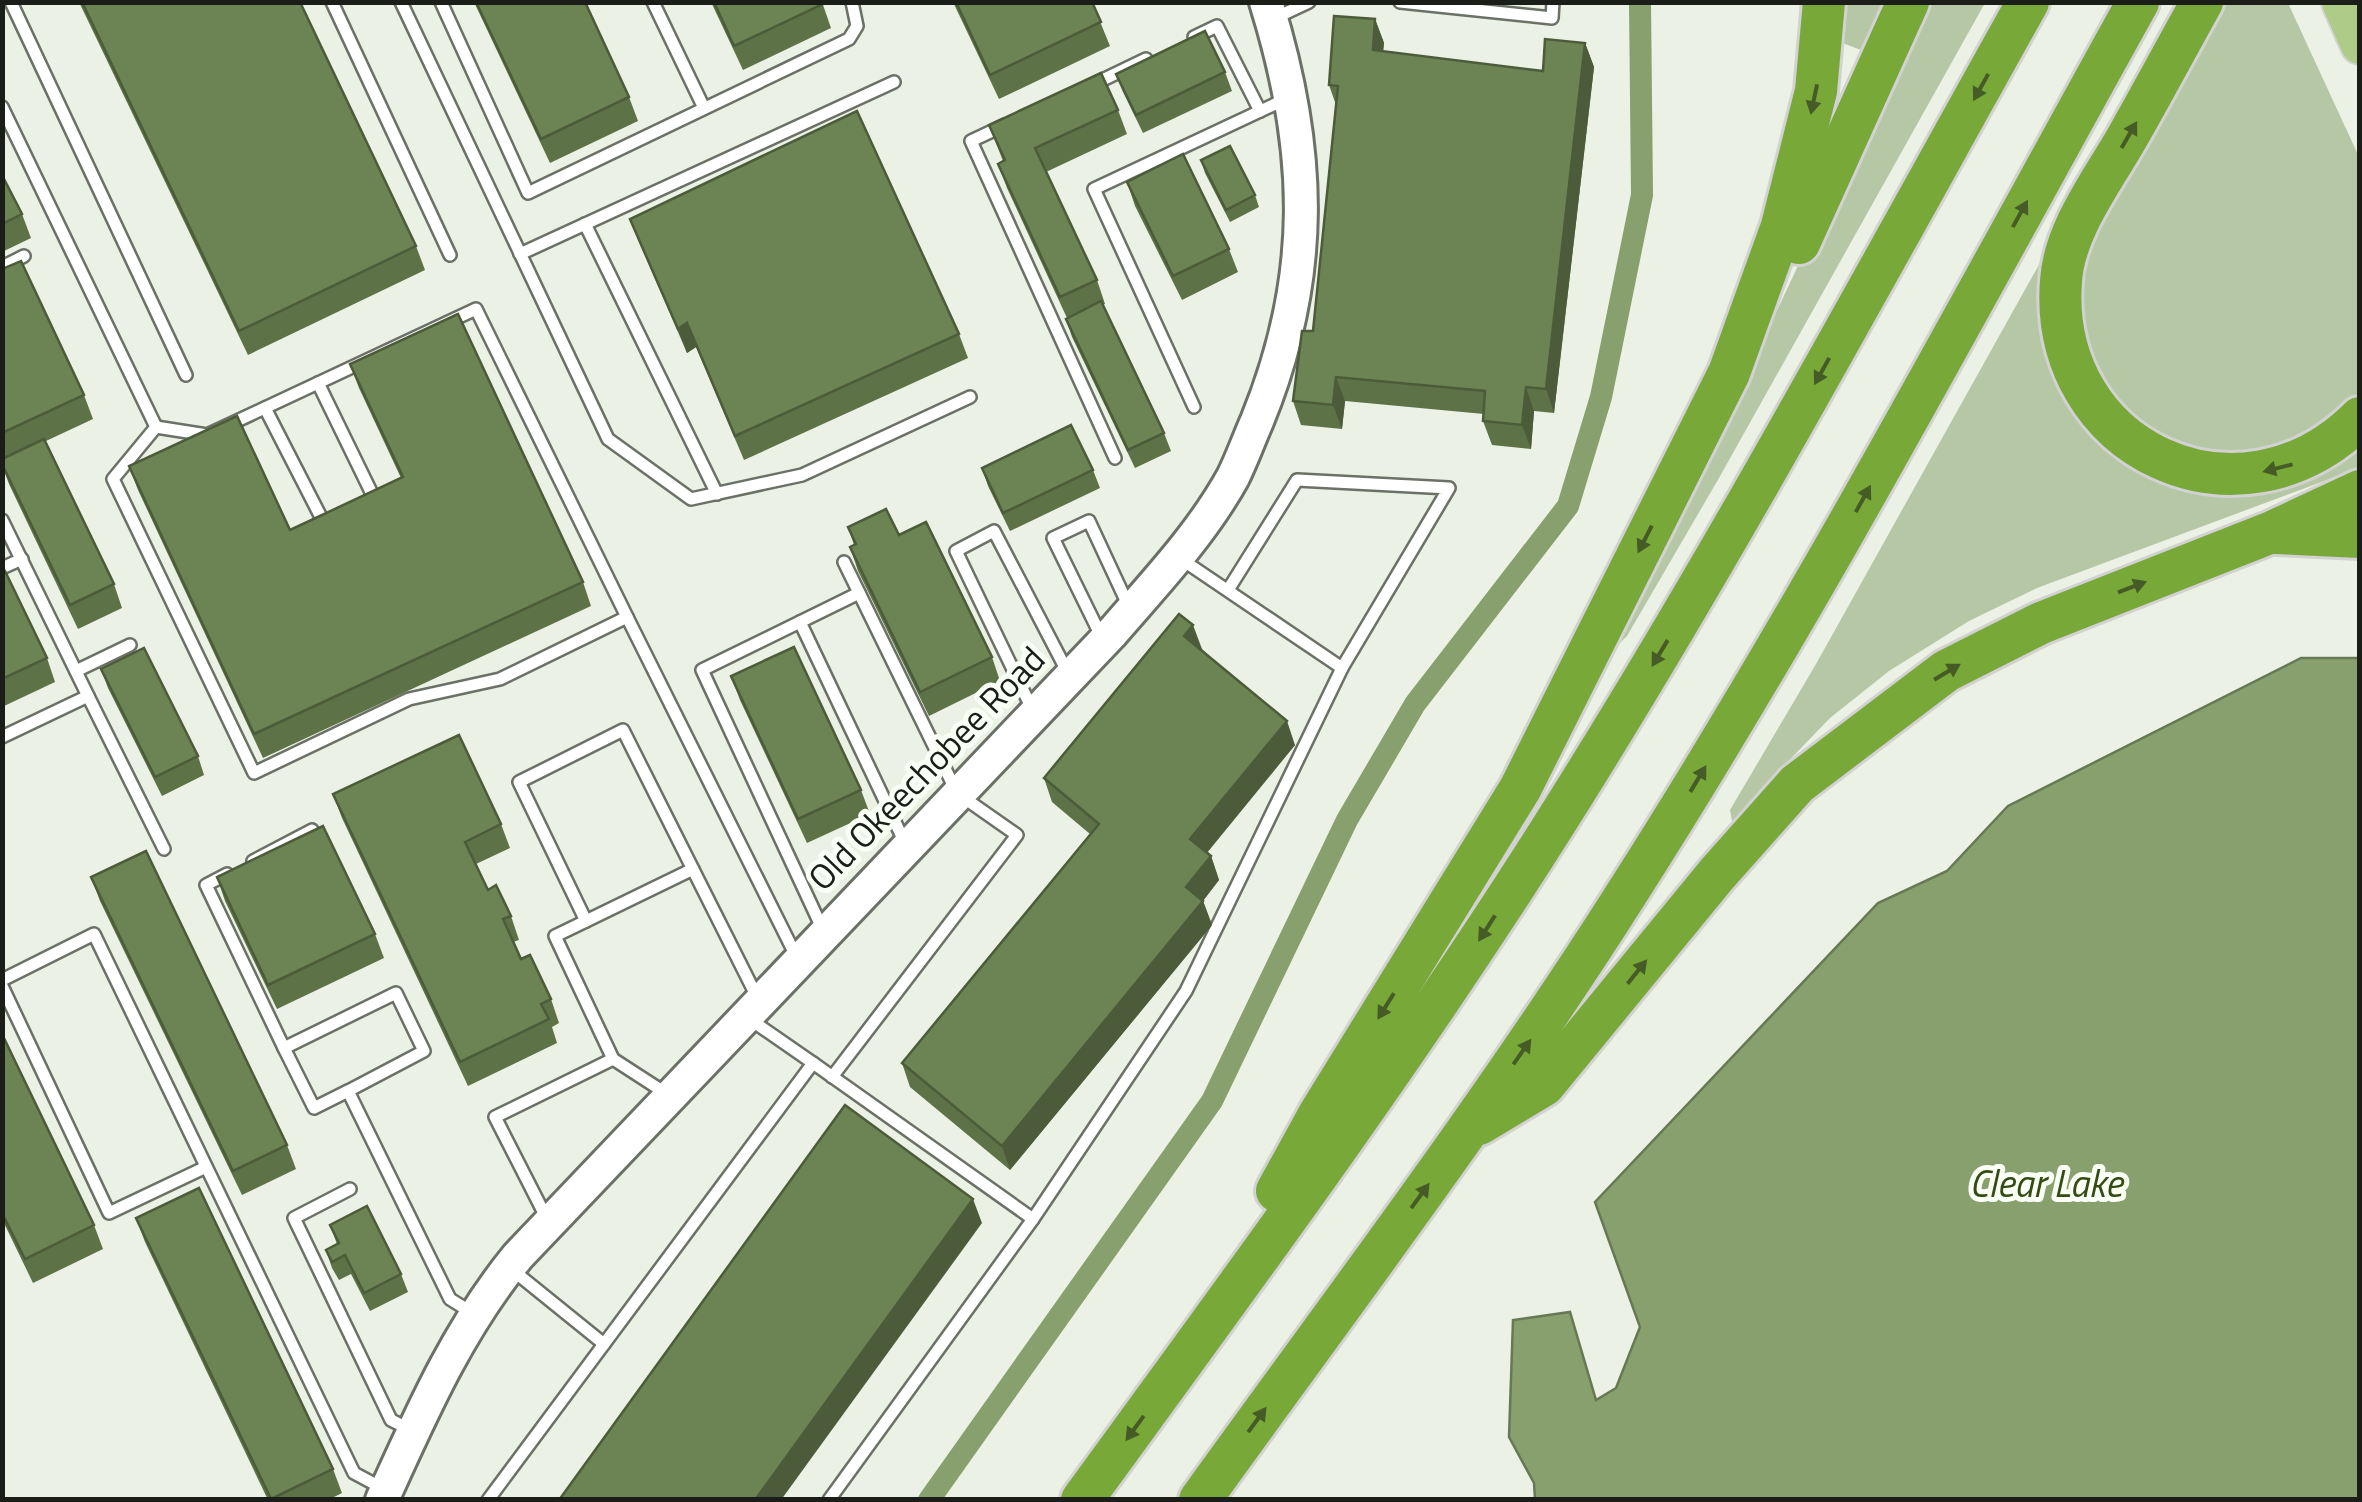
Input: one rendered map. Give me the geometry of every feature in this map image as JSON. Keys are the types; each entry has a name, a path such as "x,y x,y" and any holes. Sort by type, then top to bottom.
{"highway":[{"path":"1729,373 1787,207 1816,91 1824,2"},
{"path":"1187,1356 1320,1113 1520,789 1729,373 1802,238 1908,2"},
{"path":"1082,1500 1464,965 1592,764 1715,560 2028,2"},
{"path":"1200,1500 1466,1132 1606,925 1850,521 2138,2"},
{"path":"2202,2 2073,236 2060,278 2069,355 2084,392 2111,424 2139,447 2180,467 2214,476 2252,474 2300,462 2340,437 2360,418"},
{"path":"1466,1132 1544,1085 1718,874 1798,784 1946,671 2041,622 2272,532 2360,491"},
{"path":"2272,532 2360,536"}],"main road":[{"path":"2340,2 2360,45"}],"street":[{"name":"Old Okeechobee Road","path":"384,1495 436,1381 474,1314 508,1267 1104,642 1178,556 1233,476 1272,384 1298,281 1302,216 1292,96 1268,11"}],"lane":[{"path":"11,2 186,376"},
{"path":"332,2 450,255"},
{"path":"401,2 608,438 691,500 802,474 970,396"},
{"path":"441,2 528,192 849,38 857,26 852,2"},
{"path":"653,2 704,108"},
{"path":"1268,11 1309,2"},
{"path":"1400,2 1552,18 1552,2"},
{"path":"1182,42 1217,26 1260,111"},
{"path":"1077,92 1164,50"},
{"path":"520,254 894,82"},
{"path":"1194,407 1094,188 1292,96"},
{"path":"2,107 156,427"},
{"path":"1024,116 971,141 1115,458"},
{"path":"585,224 717,494"},
{"path":"2,266 24,256"},
{"path":"156,427 207,435 476,309 798,959"},
{"path":"318,383 376,500"},
{"path":"265,408 325,525"},
{"path":"156,427 112,479 254,773 409,699 500,678 627,618"},
{"path":"829,1500 1033,1218 1186,991 1342,668 1449,488 1297,480 1228,590"},
{"path":"2,520 164,849"},
{"path":"1104,642 1053,538 1088,521 1131,611"},
{"path":"1034,714 956,550 994,531 1070,677"},
{"path":"1178,556 1342,668"},
{"path":"2,568 22,559"},
{"path":"832,1077 1017,835 957,794 844,562"},
{"path":"824,932 702,670 858,592"},
{"path":"800,622 906,846"},
{"path":"76,671 130,645"},
{"path":"2,737 88,696"},
{"path":"586,921 519,782 624,730 693,868 752,1008 813,1063 1033,1218"},
{"path":"284,1048 396,992 424,1051 314,1108 284,1048 206,885 312,830"},
{"path":"670,1096 612,1060 554,936 693,868"},
{"path":"206,1167 109,1212 2,983 94,934 354,1472 384,1495"},
{"path":"549,1224 495,1118 612,1060"},
{"path":"488,1500 813,1063"},
{"path":"348,1091 450,1299 474,1314"},
{"path":"350,1189 294,1218 391,1420 413,1431"},
{"path":"508,1267 604,1344"}],"shaded area":[{"path":"1840,3 1892,3 1869,53 1837,41"},
{"path":"1922,3 1985,3 1719,478 1620,643"},
{"path":"2221,3 2288,3 2360,159 2359,402 2340,424 2246,464 2143,437 2081,353 2081,258"},
{"path":"2055,236 2047,302 2152,465 2359,438 2359,468 2037,588 1969,621 1889,671 1830,718 1776,774 1742,818 1732,821 1730,810"}],"water":[{"name":"Clear Lake","path":"2301,658 2359,658 2359,1499 1535,1499 1534,1483 1509,1437 1513,1320 1570,1312 1596,1400 1616,1388 1640,1327 1595,1202 1878,903 1947,871 2008,806"}],"building":[{"path":"82,2 300,2 416,246 239,331"},
{"path":"476,2 585,2 629,97 541,139"},
{"path":"714,2 822,2 823,4 734,46"},
{"path":"956,2 1092,2 1101,22 990,75"},
{"path":"1334,16 1375,19 1373,50 1543,71 1545,39 1585,43 1546,389 1526,387 1522,425 1483,421 1485,391 1336,377 1333,405 1293,401 1302,331 1313,331 1338,86 1329,85"},
{"path":"1205,31 1225,72 1136,115 1116,74"},
{"path":"1101,73 1118,110 1035,148 1097,280 1060,297 998,164 1005,160 989,125"},
{"path":"857,111 959,334 735,436 687,323 678,329 630,219"},
{"path":"1230,146 1255,195 1226,210 1201,160"},
{"path":"1183,154 1229,249 1173,276 1127,182"},
{"path":"2,175 22,214 2,224"},
{"path":"21,261 84,395 2,433 2,269"},
{"path":"1101,301 1164,433 1128,450 1066,319"},
{"path":"458,314 583,582 254,734 129,466 237,416 290,530 403,477 350,364"},
{"path":"1071,425 1093,470 1003,513 982,468"},
{"path":"44,439 114,584 70,605 2,464 2,459"},
{"path":"886,509 899,535 926,522 992,657 920,692 850,547 856,544 848,527"},
{"path":"5,571 47,658 2,679 2,572"},
{"path":"1179,614 1193,625 1184,636 1287,721 1190,839 1211,856 1186,887 1203,901 1002,1146 902,1063 1099,824 1044,778"},
{"path":"794,647 861,790 798,819 731,676"},
{"path":"144,648 198,756 155,777 101,669"},
{"path":"459,735 501,824 465,842 488,890 496,885 511,916 503,919 521,959 530,955 551,999 541,1004 549,1019 460,1062 333,794"},
{"path":"323,826 375,934 268,985 217,877"},
{"path":"146,851 287,1145 233,1171 91,877"},
{"path":"2,1034 94,1225 25,1259 2,1213"},
{"path":"845,1105 973,1199 755,1500 559,1500"},
{"path":"199,1188 333,1469 271,1499 136,1218"},
{"path":"367,1206 401,1274 364,1293 345,1255 332,1262 326,1250 339,1243 330,1225"}],"waterway":[{"path":"929,1500 1212,1101 1347,820 1415,704 1568,506 1601,397 1642,195 1640,2"}]}
